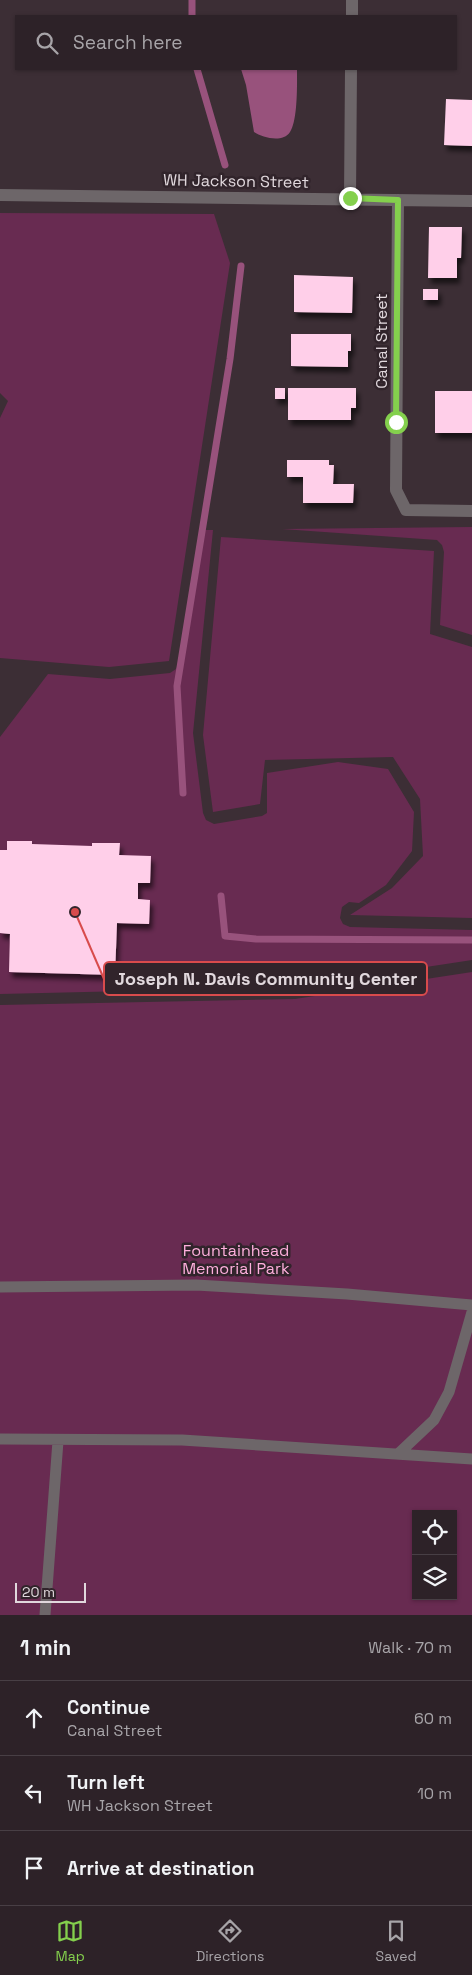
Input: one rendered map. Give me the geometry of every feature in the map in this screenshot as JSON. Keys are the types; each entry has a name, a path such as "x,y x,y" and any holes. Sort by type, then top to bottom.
{"street":[{"path":"352,0 352,15"},
{"path":"350,198 351,70"},
{"name":"WH Jackson Street","path":"0,195 472,201"},
{"name":"Canal Street","path":"398,200 396,490 406,510 472,511"}],"lane":[{"path":"0,1287 196,1284 472,1305"},
{"path":"398,1454 434,1420 449,1392 472,1312"},
{"path":"0,1439 58,1441 182,1440 472,1459"},
{"path":"45,1615 58,1441"}],"green space":[{"path":"0,213 214,214 230,263 169,661 109,667 0,658 0,418 8,401 0,393"},
{"path":"472,527 472,635 440,625 444,552 442,545 437,540 282,529"},
{"path":"200,530 213,530 193,733 203,813 206,820 214,824 262,816 267,813 267,773 338,762 388,769 414,812 412,851 386,885 359,903 349,902 342,907 340,918 343,924 350,927 472,930 472,960 295,987 0,994 0,737 48,674 110,679 170,673 176,669 179,663"},
{"path":"221,537 434,551 430,634 472,647 472,918 350,915 392,888 423,856 420,799 393,757 265,760 260,804 213,812 203,735"},
{"name":"Fountainhead Memorial Park","path":"472,972 472,1615 0,1615 0,1005 295,999"}],"shaded area":[{"path":"241,70 297,70 293,126 287,135 273,138 254,132 246,85"}],"building":[{"path":"446,99 472,100 472,146 444,145"},
{"path":"429,227 462,227 461,258 457,258 457,278 428,278"},
{"path":"294,275 353,277 352,313 294,312"},
{"path":"423,289 438,289 438,300 423,300"},
{"path":"291,334 351,334 351,351 348,351 348,367 291,366"},
{"path":"275,388 285,388 285,399 275,399"},
{"path":"288,388 356,388 356,408 351,408 351,420 288,420"},
{"path":"435,391 472,391 472,433 435,433"},
{"path":"287,460 329,460 329,465 334,465 333,484 354,484 353,503 303,503 303,477 287,477"},
{"path":"7,841 32,841 32,844 92,846 92,843 120,843 119,855 151,856 150,883 138,883 138,899 150,900 149,924 117,923 115,975 9,972 10,934 0,933 0,850 7,850"}],"waterway":[{"path":"192,0 192,15"},
{"path":"197,70 225,165"},
{"path":"183,793 177,686 230,359 241,266"},
{"path":"221,896 225,936 256,939 472,940"}],"place":[{"name":"Joseph N. Davis Community Center","path":"75,912"}],"route":[{"path":"350,198 398,200 396,422"}]}
